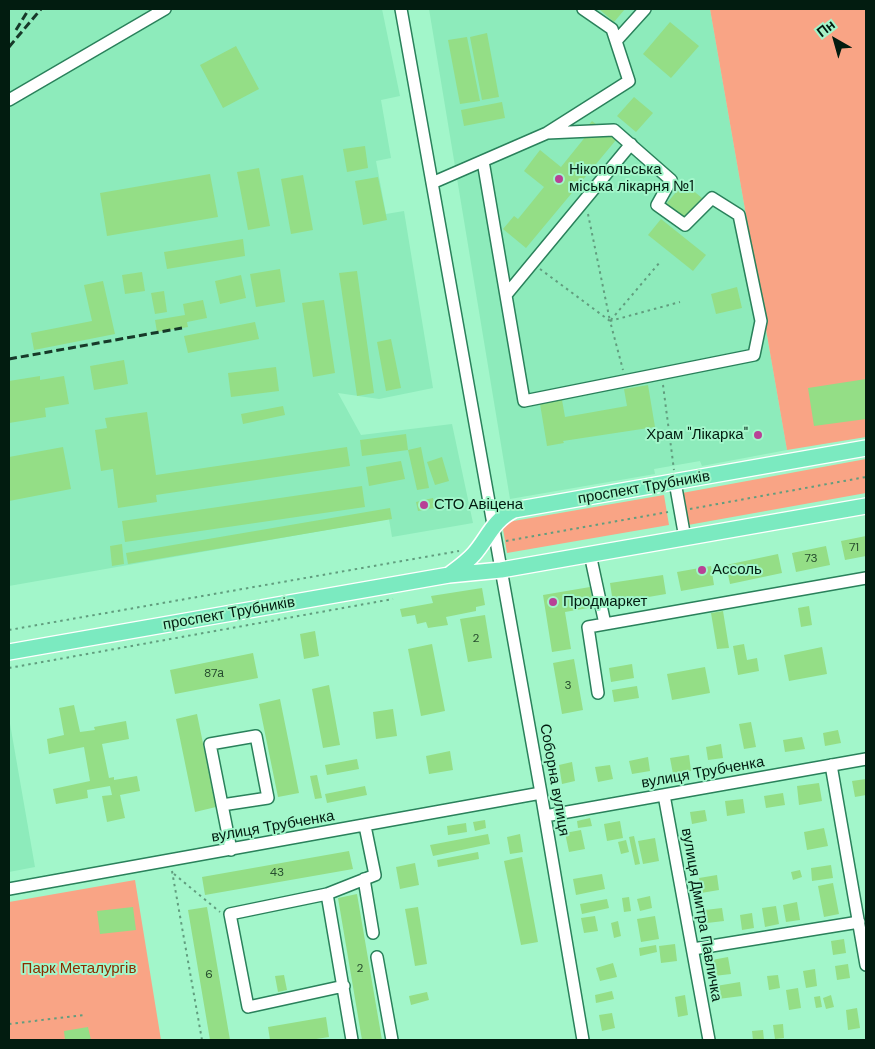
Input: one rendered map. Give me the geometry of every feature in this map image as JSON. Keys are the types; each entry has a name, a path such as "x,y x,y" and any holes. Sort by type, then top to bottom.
{"main road":[{"name":"проспект Трубників","path":"449,575 473,556 492,526 502,515 514,510 866,448"},
{"name":"проспект Трубників","path":"9,652 449,575 501,570 866,506"}],"street":[{"path":"9,100 164,9"},
{"name":"Соборна вулиця","path":"401,9 541,793 583,1040"},
{"path":"432,183 547,133 629,81 612,29 583,9"},
{"path":"616,41 644,9"},
{"path":"483,161 524,401 754,355 760,321 739,214 712,198 685,226 657,205 672,180 614,130 547,133"},
{"path":"506,295 630,144"},
{"path":"675,482 685,538"},
{"path":"590,554 604,624"},
{"path":"598,693 588,627 866,578"},
{"path":"222,805 268,798 256,736 210,744 222,805 232,850"},
{"name":"вулиця Трубченка","path":"545,816 866,759"},
{"path":"831,765 866,965"},
{"name":"вулиця Трубченка","path":"9,889 541,793"},
{"name":"вулиця Дмитра Павличка","path":"664,795 709,1040"},
{"path":"344,986 248,1007 230,914 326,894 375,875 365,826"},
{"path":"364,879 373,933"},
{"path":"326,894 344,986 352,1040"},
{"path":"693,949 859,922"},
{"path":"378,956 392,1040"}],"path":[{"path":"585,199 610,321 626,381"},
{"path":"610,321 660,262"},
{"path":"532,263 610,321"},
{"path":"610,321 680,302"},
{"path":"662,374 675,482"},
{"path":"9,630 479,547"},
{"path":"9,668 396,598"},
{"path":"166,861 174,874 223,914 230,914"},
{"path":"174,874 202,1040"},
{"path":"9,1024 84,1015"}],"shaded area":[{"path":"9,9 382,9 400,96 381,100 391,158 376,161 386,214 404,211 433,388 379,399 338,393 361,435 452,424 473,523 392,537 389,519 9,586"},
{"path":"429,9 710,9 787,450 702,466 700,461 654,469 655,474 510,499"},
{"path":"9,718 35,867 9,872"}],"green space":[{"path":"710,9 866,9 866,437 787,450"},
{"path":"866,459 866,493 688,525 682,493"},
{"path":"664,495 669,525 507,553 502,523"},
{"name":"Парк Металургів","path":"135,880 161,1040 9,1040 9,902"}],"building":[{"path":"599,9 625,9 614,22"},
{"path":"670,22 699,46 671,78 643,54"},
{"path":"487,33 499,97 482,100 470,37"},
{"path":"467,37 480,101 460,104 448,40"},
{"path":"236,46 259,89 223,108 200,65"},
{"path":"634,97 653,113 636,132 617,116"},
{"path":"502,102 505,118 464,126 461,110"},
{"name":"Нікопольська міська лікарня №1","path":"592,121 616,140 526,248 503,229 514,216 518,219 544,187 524,171 540,150 561,167 586,136 582,133"},
{"path":"365,146 368,168 347,172 343,149"},
{"path":"259,168 270,226 248,230 237,172"},
{"path":"210,174 218,217 107,236 100,193"},
{"path":"303,175 313,230 291,234 281,179"},
{"path":"378,177 387,220 363,225 355,181"},
{"path":"684,183 702,198 684,219 666,204"},
{"path":"661,219 706,255 693,271 648,235"},
{"path":"243,239 245,256 167,269 164,252"},
{"path":"280,269 285,302 256,307 250,274"},
{"path":"357,271 374,393 357,396 339,273"},
{"path":"142,272 145,291 125,294 122,275"},
{"path":"241,275 246,298 220,304 215,281"},
{"path":"103,281 115,334 34,350 31,333 92,321 84,285"},
{"path":"737,287 742,308 716,314 711,294"},
{"path":"164,291 167,312 155,314 151,293"},
{"path":"203,300 207,318 187,322 188,327 157,332 155,320 185,315 183,304"},
{"path":"324,300 335,373 313,377 302,303"},
{"path":"255,322 259,339 188,353 184,336"},
{"path":"391,339 401,388 386,391 377,342"},
{"path":"124,360 128,384 94,390 90,366"},
{"path":"276,367 279,391 231,397 228,373"},
{"path":"40,376 40,380 64,376 69,404 45,408 46,417 9,423 9,381"},
{"path":"866,379 866,419 814,426 808,388"},
{"path":"648,385 655,427 563,441 564,443 547,446 540,404 562,400 565,417 627,406 624,389"},
{"path":"283,406 285,415 243,424 241,414"},
{"path":"147,412 156,475 347,447 350,466 156,495 157,502 118,508 113,469 101,471 95,430 107,428 105,418"},
{"path":"406,434 408,450 362,456 360,440"},
{"path":"63,447 71,489 9,501 9,457"},
{"path":"421,447 429,488 417,490 408,450"},
{"path":"442,457 449,481 435,485 427,462"},
{"path":"401,461 405,479 369,486 366,467"},
{"path":"362,486 365,507 125,542 122,521"},
{"path":"433,498 435,508 418,511 416,502"},
{"path":"390,508 392,519 128,564 126,553"},
{"path":"866,536 866,556 845,560 841,541"},
{"path":"122,544 124,564 112,566 110,546"},
{"path":"826,546 830,565 796,572 792,553"},
{"path":"778,554 782,573 730,584 726,565"},
{"path":"711,566 714,585 681,591 677,572"},
{"path":"663,575 666,594 613,603 610,583"},
{"path":"590,587 594,607 565,612 571,649 552,652 543,595"},
{"path":"482,588 485,605 476,607 476,611 446,617 448,625 428,628 426,622 417,624 415,615 402,617 400,609 433,603 431,596"},
{"path":"809,606 812,625 801,627 798,608"},
{"path":"723,611 729,648 717,649 711,613"},
{"path":"485,615 492,658 468,662 460,619"},
{"path":"315,631 319,656 304,659 300,634"},
{"path":"432,644 445,711 421,716 408,649"},
{"path":"744,644 747,660 757,658 759,671 738,675 733,646"},
{"path":"822,647 827,674 789,681 784,655"},
{"path":"253,653 258,678 175,694 170,670"},
{"path":"574,659 583,710 562,714 553,663"},
{"path":"632,664 634,678 611,682 609,668"},
{"path":"705,667 710,693 672,700 667,674"},
{"path":"329,685 340,745 323,748 312,689"},
{"path":"637,686 639,698 614,702 612,690"},
{"path":"280,699 299,793 278,797 259,704"},
{"path":"74,705 80,732 95,730 94,727 126,721 129,739 102,744 109,778 114,777 114,780 137,776 140,791 120,795 125,818 107,822 102,796 112,795 110,786 87,790 88,798 56,804 53,789 90,781 84,747 49,754 47,739 64,735 59,708"},
{"path":"393,709 397,736 376,739 373,712"},
{"path":"197,714 216,807 195,812 176,719"},
{"path":"751,722 756,747 744,749 739,724"},
{"path":"838,730 841,743 825,746 823,733"},
{"path":"802,737 805,749 785,752 783,740"},
{"path":"721,744 723,758 708,760 706,747"},
{"path":"450,751 453,770 429,774 426,756"},
{"path":"689,755 691,771 673,774 670,758"},
{"path":"648,757 650,771 632,774 629,761"},
{"path":"357,759 359,769 327,775 325,765"},
{"path":"572,762 575,781 562,784 559,765"},
{"path":"610,765 613,779 598,782 595,767"},
{"path":"317,775 322,798 315,799 310,776"},
{"path":"866,779 866,795 855,797 852,781"},
{"path":"819,783 822,801 799,805 797,786"},
{"path":"365,786 367,795 327,803 325,794"},
{"path":"783,793 785,805 766,808 764,796"},
{"path":"743,799 745,813 727,816 725,801"},
{"path":"705,810 707,821 692,824 690,812"},
{"path":"590,818 592,826 578,828 577,821"},
{"path":"485,820 486,828 475,831 473,822"},
{"path":"620,821 623,838 607,841 604,824"},
{"path":"466,823 467,832 448,835 447,826"},
{"path":"824,828 828,846 807,850 804,832"},
{"path":"581,830 585,849 569,852 565,833"},
{"path":"488,834 490,844 433,856 430,845"},
{"path":"520,834 523,852 510,854 507,837"},
{"path":"634,836 640,864 635,865 629,837"},
{"path":"655,838 659,861 643,864 638,841"},
{"path":"626,840 629,852 621,854 618,842"},
{"path":"349,851 353,869 205,895 202,877"},
{"path":"478,852 479,859 438,867 437,860"},
{"path":"522,857 538,942 521,945 504,861"},
{"path":"415,863 419,885 400,889 396,867"},
{"path":"831,865 833,878 812,881 811,868"},
{"path":"800,870 802,877 793,880 791,872"},
{"path":"602,874 605,889 576,895 573,879"},
{"path":"717,875 719,890 701,893 699,878"},
{"path":"833,883 839,914 824,917 818,886"},
{"path":"357,894 382,1040 362,1040 338,898"},
{"path":"650,896 652,908 640,911 637,899"},
{"path":"629,897 631,911 624,912 622,898"},
{"path":"607,899 609,908 582,914 580,904"},
{"path":"797,902 800,920 786,922 783,905"},
{"path":"776,906 779,924 765,927 762,908"},
{"path":"133,907 136,930 100,934 97,911"},
{"path":"207,907 230,1040 210,1040 188,910"},
{"path":"418,907 427,964 415,966 405,909"},
{"path":"722,908 724,921 707,923 705,910"},
{"path":"752,913 754,928 742,930 740,915"},
{"path":"595,916 598,931 584,933 581,918"},
{"path":"655,916 659,939 641,942 637,919"},
{"path":"618,921 621,936 614,938 611,923"},
{"path":"844,939 846,953 833,955 831,941"},
{"path":"675,944 677,961 661,963 659,946"},
{"path":"656,945 657,952 640,956 639,948"},
{"path":"728,957 731,974 714,976 712,960"},
{"path":"613,963 617,977 600,981 596,968"},
{"path":"848,964 850,978 837,980 835,966"},
{"path":"815,969 817,986 806,988 803,971"},
{"path":"284,975 287,990 278,992 275,976"},
{"path":"778,975 780,988 769,990 767,976"},
{"path":"740,982 742,996 718,999 716,986"},
{"path":"798,988 801,1008 789,1010 786,990"},
{"path":"612,991 614,999 596,1003 595,995"},
{"path":"427,992 429,1000 411,1005 409,996"},
{"path":"685,995 688,1015 678,1017 675,997"},
{"path":"831,995 834,1007 826,1009 823,998"},
{"path":"820,996 822,1007 816,1008 814,997"},
{"path":"857,1008 860,1028 848,1030 846,1010"},
{"path":"612,1013 615,1028 602,1031 599,1015"},
{"path":"326,1017 329,1037 310,1040 270,1040 268,1027"},
{"path":"783,1024 784,1038 775,1039 773,1025"},
{"path":"88,1027 91,1040 65,1040 64,1031"},
{"path":"763,1030 764,1040 753,1040 752,1031"}],"railway":[{"path":"16,30 29,9"},
{"path":"9,47 41,9"},
{"path":"9,359 182,328"}],"place":[{"name":"Нікопольська міська лікарня №1","path":"559,179"},
{"name":"Храм \"Лікарка\"","path":"758,435"},
{"name":"СТО Авіцена","path":"424,505"},
{"name":"Ассоль","path":"702,570"},
{"name":"Продмаркет","path":"553,602"}]}
